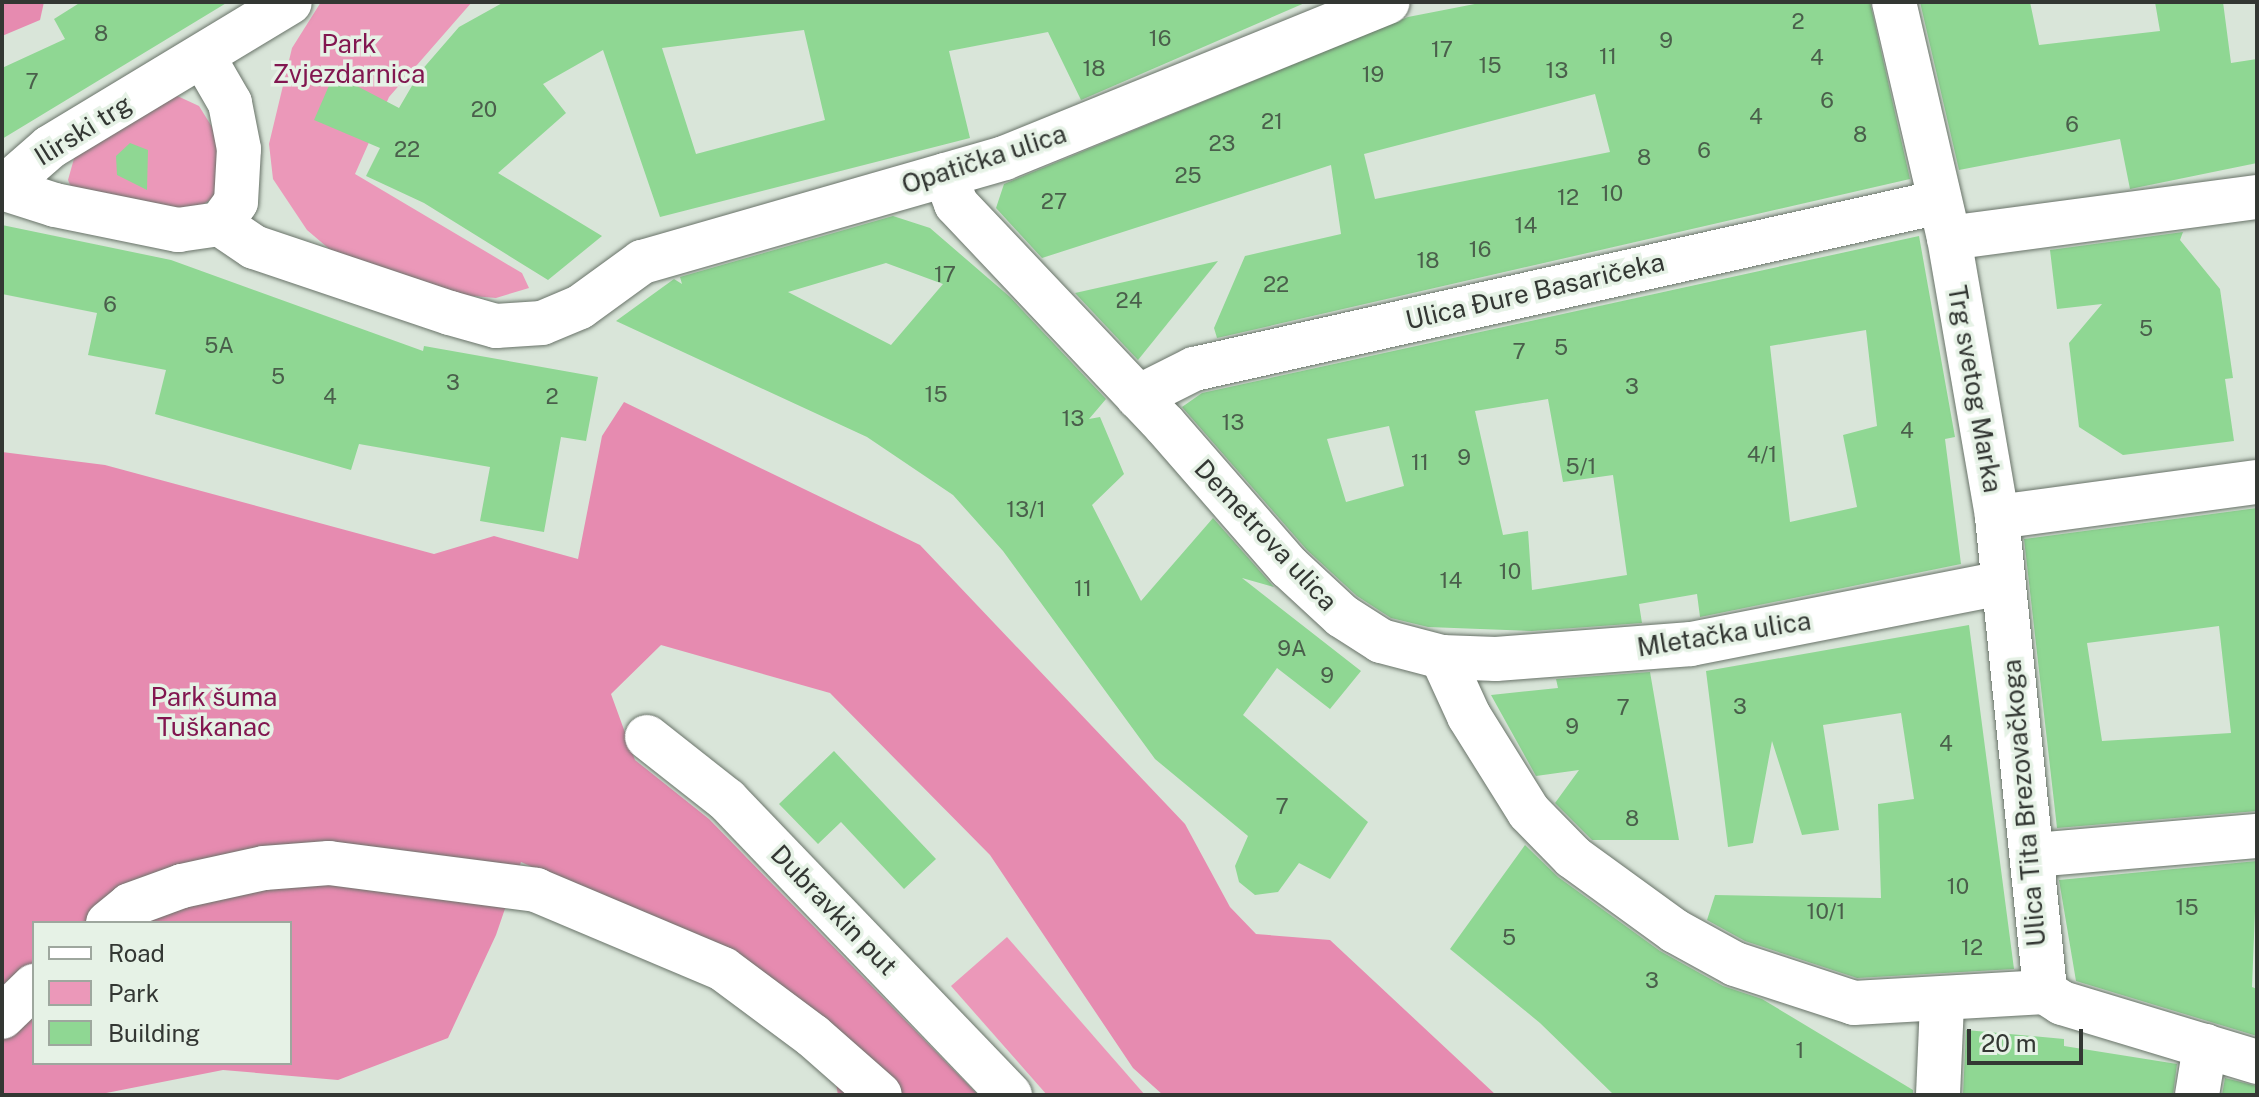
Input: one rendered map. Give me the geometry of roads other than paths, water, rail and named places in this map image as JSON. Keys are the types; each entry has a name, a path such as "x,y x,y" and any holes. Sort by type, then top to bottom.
{"street":[{"name":"Ilirski trg","path":"3,188 50,147 204,58 290,2"},
{"name":"Opatička ulica","path":"220,224 254,247 496,326 542,323 580,307 642,262 945,175 1130,110 1388,2"},
{"name":"Trg svetog Marka","path":"1894,2 1944,220 1997,517 2257,482"},
{"path":"204,58 230,103 239,149 236,202 220,224"},
{"name":"Demetrova ulica","path":"945,175 956,204 1138,397 1289,567 1342,616 1381,641 1442,657"},
{"name":"Ilirski trg","path":"3,188 55,205 178,230 220,224"},
{"path":"1944,220 2257,197"},
{"name":"Ulica Đure Basaričeka","path":"1138,397 1194,369 1944,220"},
{"name":"Ulica Tita Brezovačkoga","path":"1997,517 2034,855 2031,888 2045,992"},
{"name":"Mletačka ulica","path":"1442,657 1496,659 1691,644 2002,583"},
{"path":"1442,657 1469,716 1529,812 1573,857 1625,897 1735,964 1818,994 1877,1004 1942,1002 2045,992 2062,1003 2257,1062"},
{"name":"Dubravkin put","path":"647,737 727,800 1010,1095"},
{"path":"2034,855 2257,836"},
{"path":"110,921 130,905 182,886 264,868 329,863 536,890 723,969 813,1036 880,1095"},
{"path":"2,1017 32,988"},
{"path":"1938,1095 1942,1002"},
{"path":"2197,1095 2205,1046"}],"park label":[{"name":"Park Zvjezdarnica","path":"349,59"},
{"name":"Park šuma Tuškanac","path":"214,712"}]}
